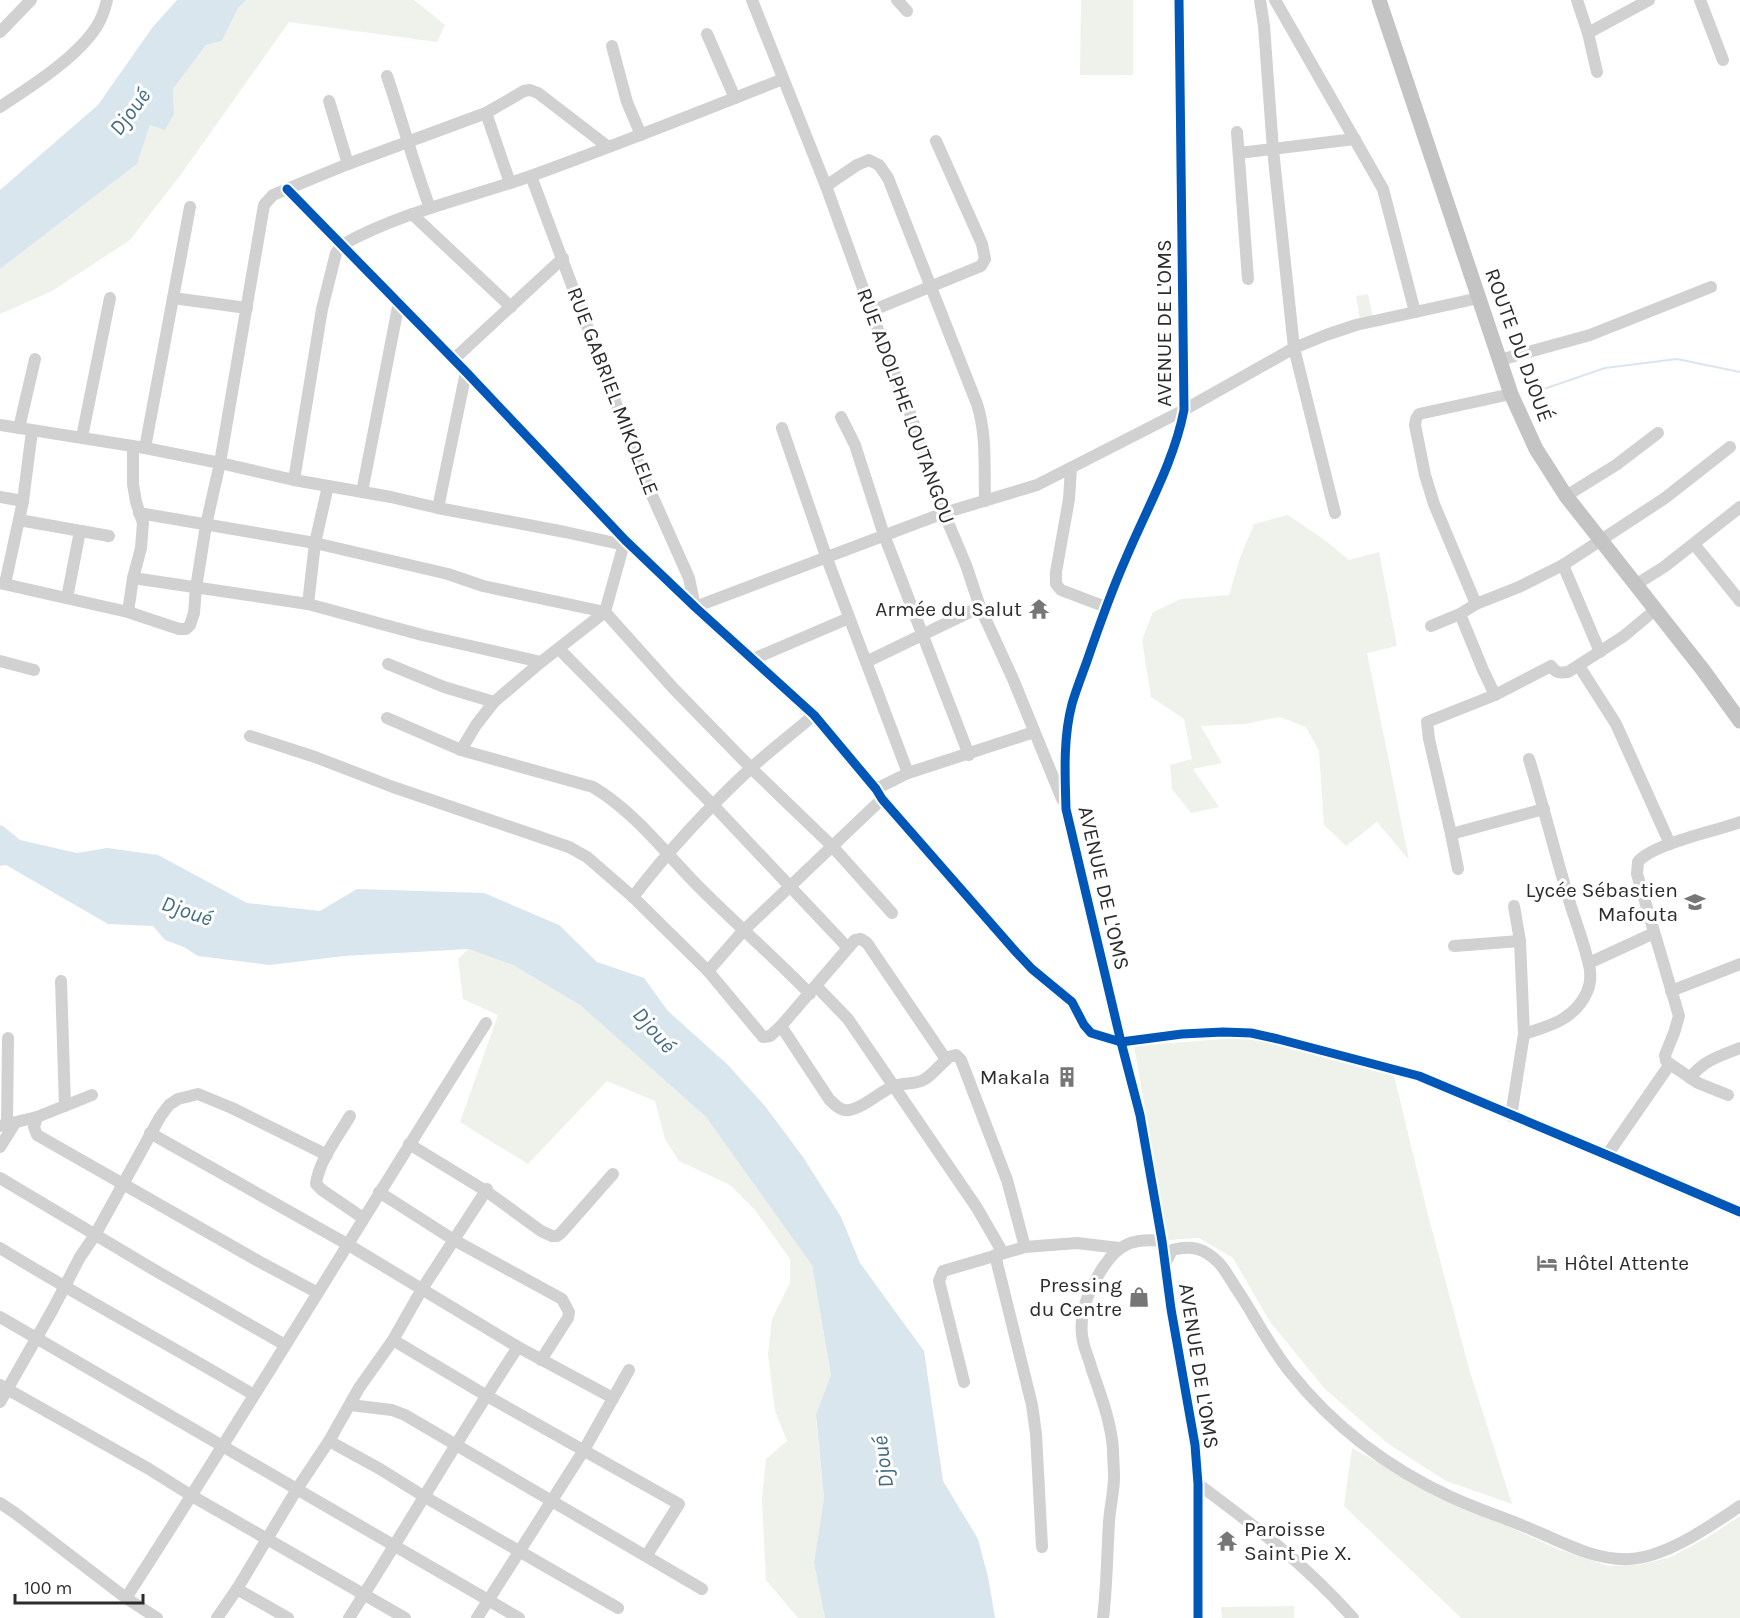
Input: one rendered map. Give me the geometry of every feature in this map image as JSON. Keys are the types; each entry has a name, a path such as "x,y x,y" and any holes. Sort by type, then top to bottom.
{"main road":[{"name":"ROUTE DU DJOUÉ","path":"1379,0 1511,394 1536,449 1566,496 1740,721"}],"street":[{"path":"0,32 31,0"},
{"path":"0,107 37,83 79,47 97,27 104,14 107,0"},
{"name":"RUE ADOLPHE LOUTANGOU","path":"752,0 826,186 980,607 1066,809"},
{"path":"897,0 907,11"},
{"name":"AVENUE DE L'OMS","path":"1179,0 1184,410 1176,440 1106,607 1071,705 1066,743 1066,809 1140,1115 1162,1241 1171,1309 1195,1445 1198,1484 1198,1618"},
{"path":"1260,0 1294,348 1335,513"},
{"path":"1275,0 1383,189 1416,312"},
{"path":"1577,0 1597,72"},
{"path":"1588,33 1635,3 1649,0"},
{"path":"1700,0 1723,60"},
{"path":"707,34 735,98"},
{"path":"612,46 627,102 641,135"},
{"path":"387,76 430,208"},
{"path":"294,480 322,309 336,253 342,245 412,214 531,176 783,79"},
{"path":"32,431 23,501 3,584 128,612 179,629 186,628 192,620 206,525 220,463 264,205 273,195 348,164 486,113 524,91 530,90 538,93 607,146"},
{"path":"329,101 348,164"},
{"path":"486,113 510,183"},
{"path":"1237,132 1248,279"},
{"path":"1239,153 1355,139"},
{"path":"871,311 981,266 984,259 982,244 936,141"},
{"path":"826,186 856,165 869,160 879,165 888,178 977,404 982,421 985,501"},
{"name":"RUE GABRIEL MIKOLELE","path":"531,176 642,473 689,578 695,607"},
{"path":"287,189 454,359 625,543 814,715 1016,952 1032,969 1072,1002 1091,1033 1121,1042 1182,1034 1223,1032 1260,1035 1419,1076 1740,1212"},
{"path":"128,612 133,578 141,548 143,523 135,502 133,484 190,207"},
{"path":"412,214 511,307"},
{"path":"454,359 563,258"},
{"path":"1500,360 1590,335 1711,287"},
{"path":"173,297 247,308"},
{"path":"82,437 110,298"},
{"path":"695,607 944,513 1037,485 1184,410 1294,348 1326,335 1356,325 1479,298"},
{"path":"362,492 399,303"},
{"path":"19,428 35,359"},
{"path":"438,508 466,372"},
{"path":"1476,604 1434,504 1425,475 1415,424 1419,414 1511,394"},
{"path":"842,417 861,462 884,535 969,755"},
{"path":"0,425 139,447 294,480 625,543"},
{"path":"782,428 826,556 908,773"},
{"path":"1566,496 1617,465 1658,433"},
{"path":"1431,626 1563,565 1665,498 1730,447"},
{"path":"1071,468 1069,499 1056,572 1056,584 1060,590 1106,607"},
{"path":"308,604 315,543 328,486"},
{"path":"0,497 23,501"},
{"path":"1635,585 1664,567 1740,507"},
{"path":"140,513 315,543 448,574 483,586 605,612 674,689 832,846 892,913"},
{"path":"19,520 108,536"},
{"path":"67,598 80,531"},
{"path":"461,750 476,725 494,702 605,612 625,543"},
{"path":"1694,544 1740,601"},
{"path":"1563,565 1600,652"},
{"path":"133,578 308,604 422,635 541,662"},
{"path":"866,662 980,607"},
{"path":"1458,869 1427,722 1495,695 1551,666 1554,671 1568,672 1624,636 1655,610"},
{"path":"1460,614 1495,695"},
{"path":"753,659 849,618"},
{"path":"559,650 714,806 848,948"},
{"path":"0,661 34,670"},
{"path":"388,664 444,687 494,702"},
{"path":"1579,666 1616,724 1670,844"},
{"path":"633,897 668,854 751,768 814,715"},
{"path":"387,718 461,750 593,787 612,798 743,931 848,1019 977,1208 999,1254 1032,1405 1036,1434 1042,1547"},
{"path":"708,971 743,931 832,846 879,794 908,773 1034,732"},
{"path":"250,736 569,847 587,857 633,897 708,971 763,1037 770,1036 781,1026 848,948 861,939 867,943 945,1058"},
{"path":"1524,1034 1568,1017 1579,1007 1587,991 1590,978 1589,963 1529,759"},
{"path":"1451,834 1544,810"},
{"path":"1728,1095 1698,1083 1666,1061 1665,1055 1679,1016 1637,874 1637,867 1642,857 1670,844 1740,822"},
{"path":"1511,1116 1524,1034 1520,941 1514,906"},
{"path":"1589,963 1654,933"},
{"path":"1454,946 1520,941"},
{"path":"1671,991 1740,964"},
{"path":"61,981 64,1106"},
{"path":"126,1598 192,1496 486,1023"},
{"path":"781,1026 829,1099 843,1110 851,1110 893,1086 925,1079 946,1060 945,1058"},
{"path":"0,1147 7,1124 8,1038"},
{"path":"1690,1078 1698,1067 1740,1048"},
{"path":"945,1058 956,1055 961,1060 1007,1180 1025,1246"},
{"path":"1607,1155 1670,1064"},
{"path":"0,1401 4,1387 37,1338 159,1117 169,1105 178,1099 198,1094 232,1108 327,1155"},
{"path":"7,1124 37,1117 92,1095"},
{"path":"350,1116 327,1155 317,1176 316,1184 363,1218"},
{"path":"37,1117 34,1127 37,1135 318,1293"},
{"path":"150,1133 347,1244 518,1347 613,1398"},
{"path":"409,1144 486,1190 541,1231 552,1236 561,1233 613,1174"},
{"path":"0,1178 285,1345"},
{"path":"217,1618 329,1441 359,1388 393,1340 422,1289 486,1190"},
{"path":"379,1192 454,1240 562,1299 569,1312 568,1318 541,1360"},
{"path":"1103,1618 1114,1478 1112,1446 1108,1420 1086,1352 1082,1334 1082,1314 1087,1296 1097,1277 1119,1248 1137,1241 1162,1241"},
{"path":"964,1382 939,1281 943,1271 1025,1246 1070,1243 1119,1248"},
{"path":"1165,1264 1172,1250 1185,1247 1199,1249 1214,1259 1250,1309 1270,1344 1290,1372 1321,1406 1346,1430 1391,1465 1452,1497 1584,1551 1617,1559 1640,1558 1660,1552 1693,1536 1740,1506"},
{"path":"0,1248 254,1395"},
{"path":"0,1317 519,1618"},
{"path":"393,1340 487,1396 680,1504 647,1555"},
{"path":"349,1618 518,1347"},
{"path":"477,1618 584,1450 629,1370"},
{"path":"4,1387 150,1469 267,1540 405,1618"},
{"path":"350,1405 392,1410 405,1415 550,1502 581,1517 702,1588"},
{"path":"329,1441 618,1608"},
{"path":"1198,1484 1297,1561 1353,1618"},
{"path":"0,1503 151,1617"},
{"path":"237,1589 288,1618"}],"shaded area":[{"path":"246,0 414,0 445,25 437,42 289,22 182,173 130,240 52,291 0,314 0,269 137,164 150,125 174,114 173,89 206,45 222,41 238,8"},
{"path":"1081,0 1133,0 1133,75 1080,75"},
{"path":"1368,294 1373,317 1360,320 1356,296"},
{"path":"1288,515 1349,560 1379,552 1397,646 1367,653 1409,860 1377,822 1346,846 1324,825 1319,751 1306,727 1280,717 1245,724 1201,726 1222,763 1193,769 1219,807 1191,813 1172,789 1170,765 1192,759 1184,719 1151,697 1142,640 1153,612 1181,599 1229,595 1240,558 1254,524"},
{"path":"468,949 513,965 580,1005 706,1117 812,1264 831,1375 816,1420 824,1498 814,1563 825,1618 798,1618 766,1580 762,1499 766,1459 787,1441 775,1411 768,1354 772,1319 790,1283 790,1259 755,1210 730,1185 679,1161 665,1139 655,1101 607,1081 528,1164 460,1122 498,1015 463,999 458,959"},
{"path":"1250,1037 1394,1076 1470,1372 1512,1504 1446,1481 1387,1443 1325,1389 1270,1322 1233,1258 1199,1238 1168,1240 1134,1046"},
{"path":"1352,1448 1436,1494 1558,1549 1608,1566 1639,1565 1671,1557 1740,1516 1740,1618 1461,1618 1344,1506"},
{"path":"1294,1606 1294,1618 1222,1618 1221,1607"}],"water":[{"name":"Djoué","path":"177,0 246,0 238,8 222,41 206,45 173,89 174,114 165,130 150,125 137,164 0,269 0,190 98,105 152,28"},
{"name":"Djoué","path":"0,825 20,840 77,853 107,848 158,855 247,903 320,911 357,889 484,893 559,925 597,962 644,978 668,1011 728,1065 765,1106 803,1157 841,1217 860,1263 924,1351 943,1481 978,1539 995,1618 825,1618 814,1563 824,1498 816,1415 831,1375 812,1265 706,1117 580,1005 513,965 468,949 344,956 270,965 198,956 184,947 165,940 153,926 108,924 6,865 0,866"}],"waterway":[{"path":"1541,390 1605,368 1677,359 1740,372"}],"cycle path":[{"path":"1179,0 1184,410 1167,467 1115,584 1075,693 1067,730 1065,769 1066,809 1140,1115 1195,1445 1198,1484 1198,1618"},
{"path":"287,189 466,372 625,540 814,715 882,799 1016,952 1032,969 1072,1002 1091,1033 1121,1042 1182,1034 1251,1033 1419,1076 1740,1212"}],"place":[{"name":"Armée du Salut","path":"1039,609"},
{"name":"Lycée Sébastien Mafouta","path":"1695,902"},
{"name":"Makala","path":"1067,1077"},
{"name":"Hôtel Attente","path":"1547,1263"},
{"name":"Pressing du Centre","path":"1139,1297"},
{"name":"Paroisse Saint Pie X.","path":"1227,1541"}]}
